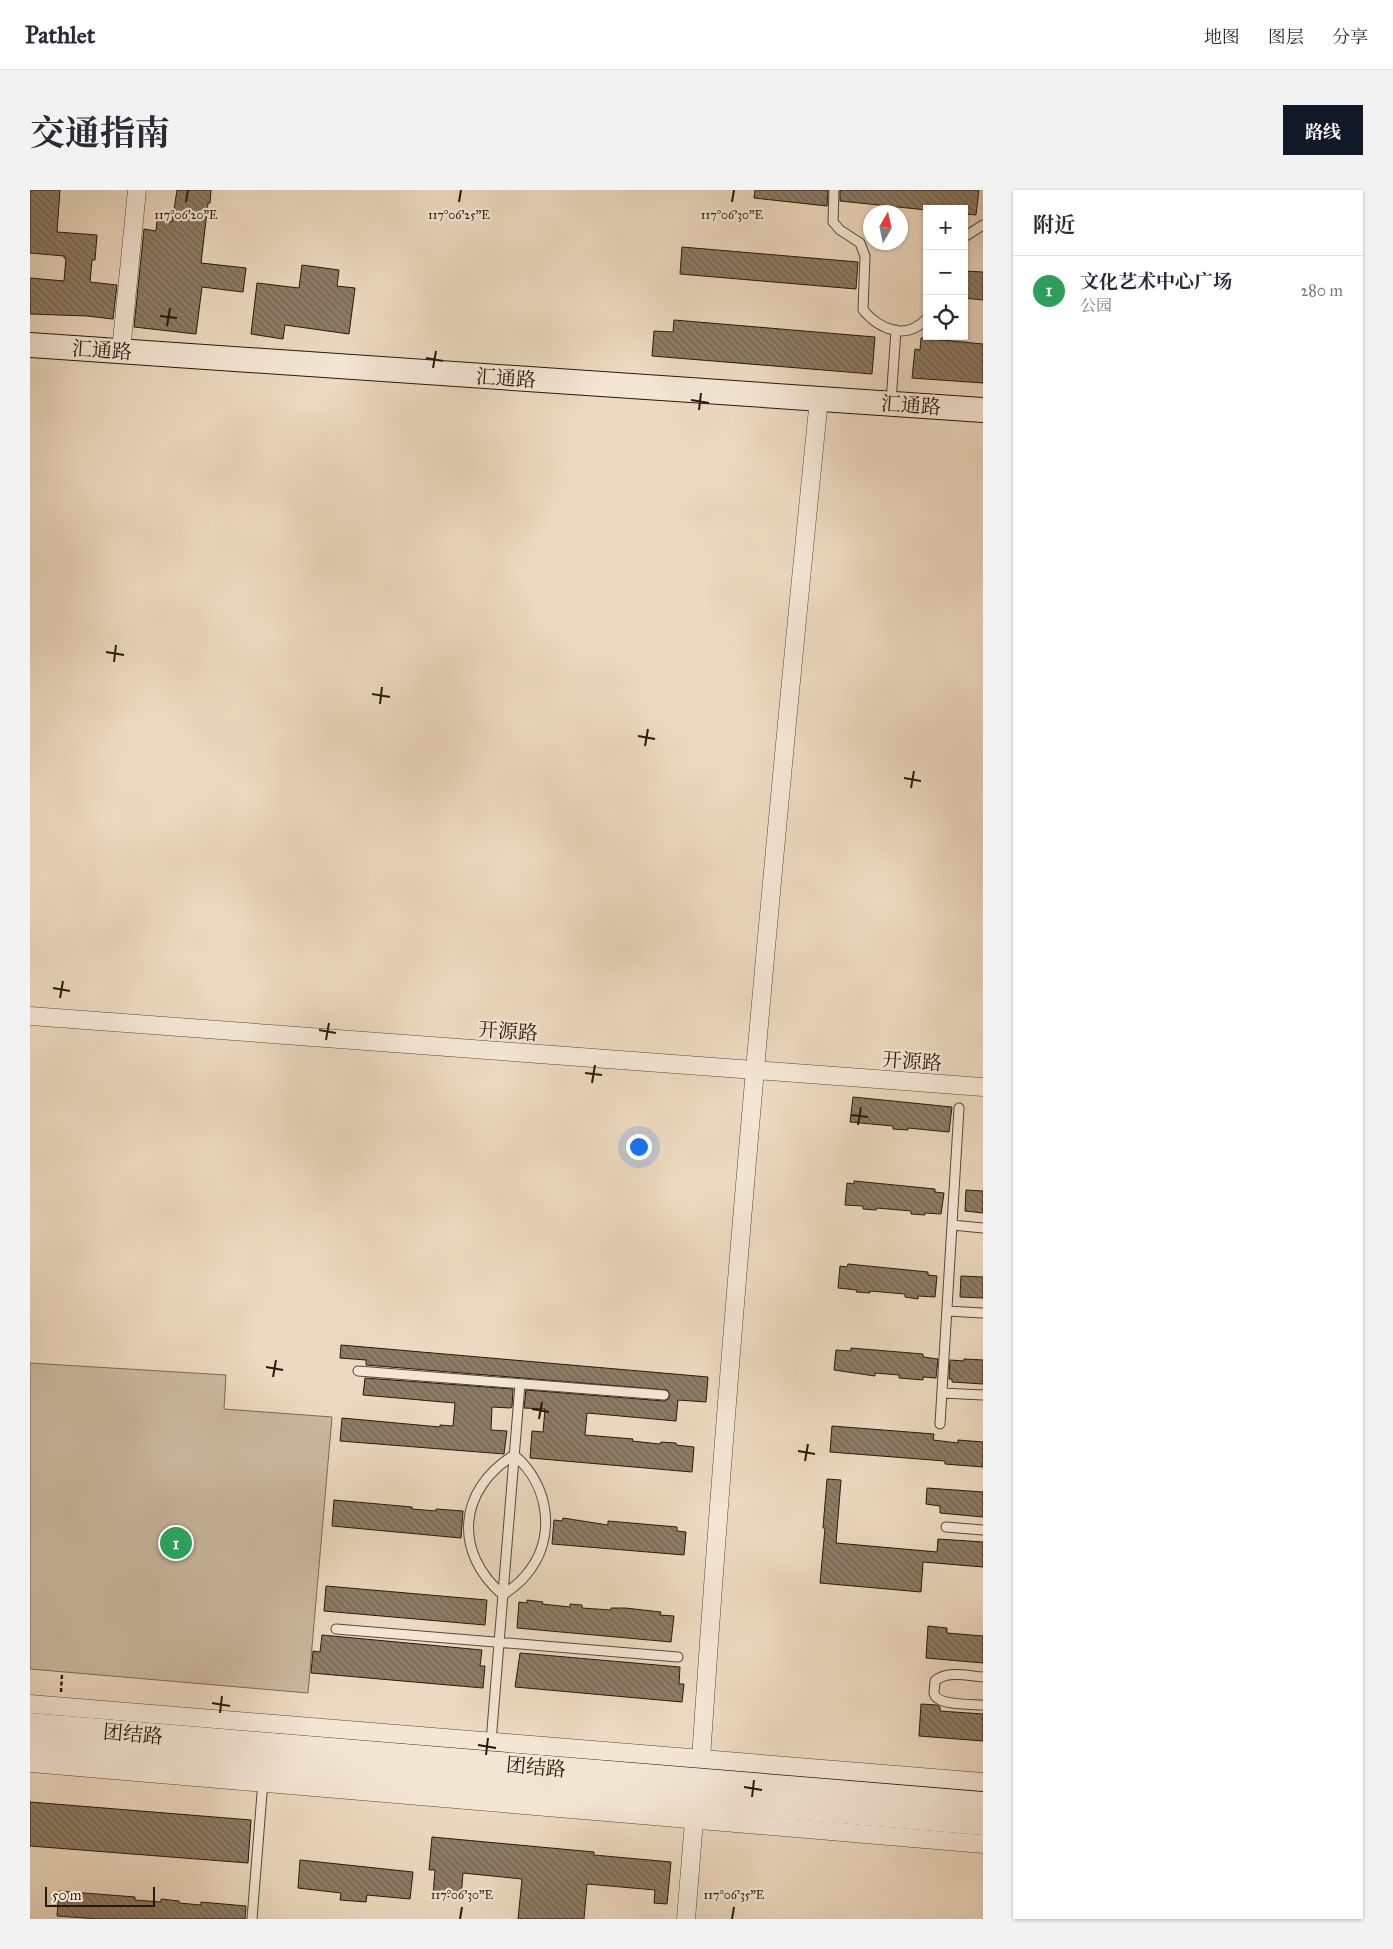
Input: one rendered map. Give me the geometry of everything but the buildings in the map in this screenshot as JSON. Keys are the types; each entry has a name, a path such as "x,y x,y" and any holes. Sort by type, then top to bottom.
{"main road":[{"name":"汇通路","path":"30,345 983,410"},
{"name":"团结路","path":"30,1725 983,1804"},
{"name":"团结路","path":"30,1744 263,1774 695,1810 983,1823"}],"street":[{"path":"122,351 137,190"},
{"path":"701,1759 718,1498 755,1070 780,790 819,399"},
{"name":"开源路","path":"30,1016 983,1087"},
{"path":"30,1704 983,1782"},
{"path":"30,1763 263,1774"},
{"path":"686,1919 695,1810 983,1844"}],"lane":[{"path":"834,190 833,222 840,230 860,243 865,256 863,310 872,321 884,328 911,330 923,322"},
{"path":"968,234 983,225"},
{"path":"891,404 896,330"},
{"path":"940,1424 959,1108"},
{"path":"952,1225 983,1228"},
{"path":"947,1311 983,1313"},
{"path":"358,1371 664,1395"},
{"path":"491,1742 520,1384"},
{"path":"942,1393 983,1395"},
{"path":"503,1596 487,1579 475,1560 470,1545 469,1522 474,1500 481,1486 496,1468 514,1455"},
{"path":"503,1596 526,1575 538,1558 544,1538 546,1518 543,1498 535,1479 523,1462 514,1455"},
{"path":"946,1527 983,1530"},
{"path":"336,1629 678,1657"},
{"path":"983,1677 948,1675 940,1677 935,1681 934,1694 937,1698 946,1702 983,1705"},
{"path":"252,1919 263,1774"}],"shaded area":[{"path":"30,1363 226,1375 224,1409 332,1417 308,1693 30,1669"}],"place":[{"name":"文化艺术中心广场","path":"176,1543"}]}
